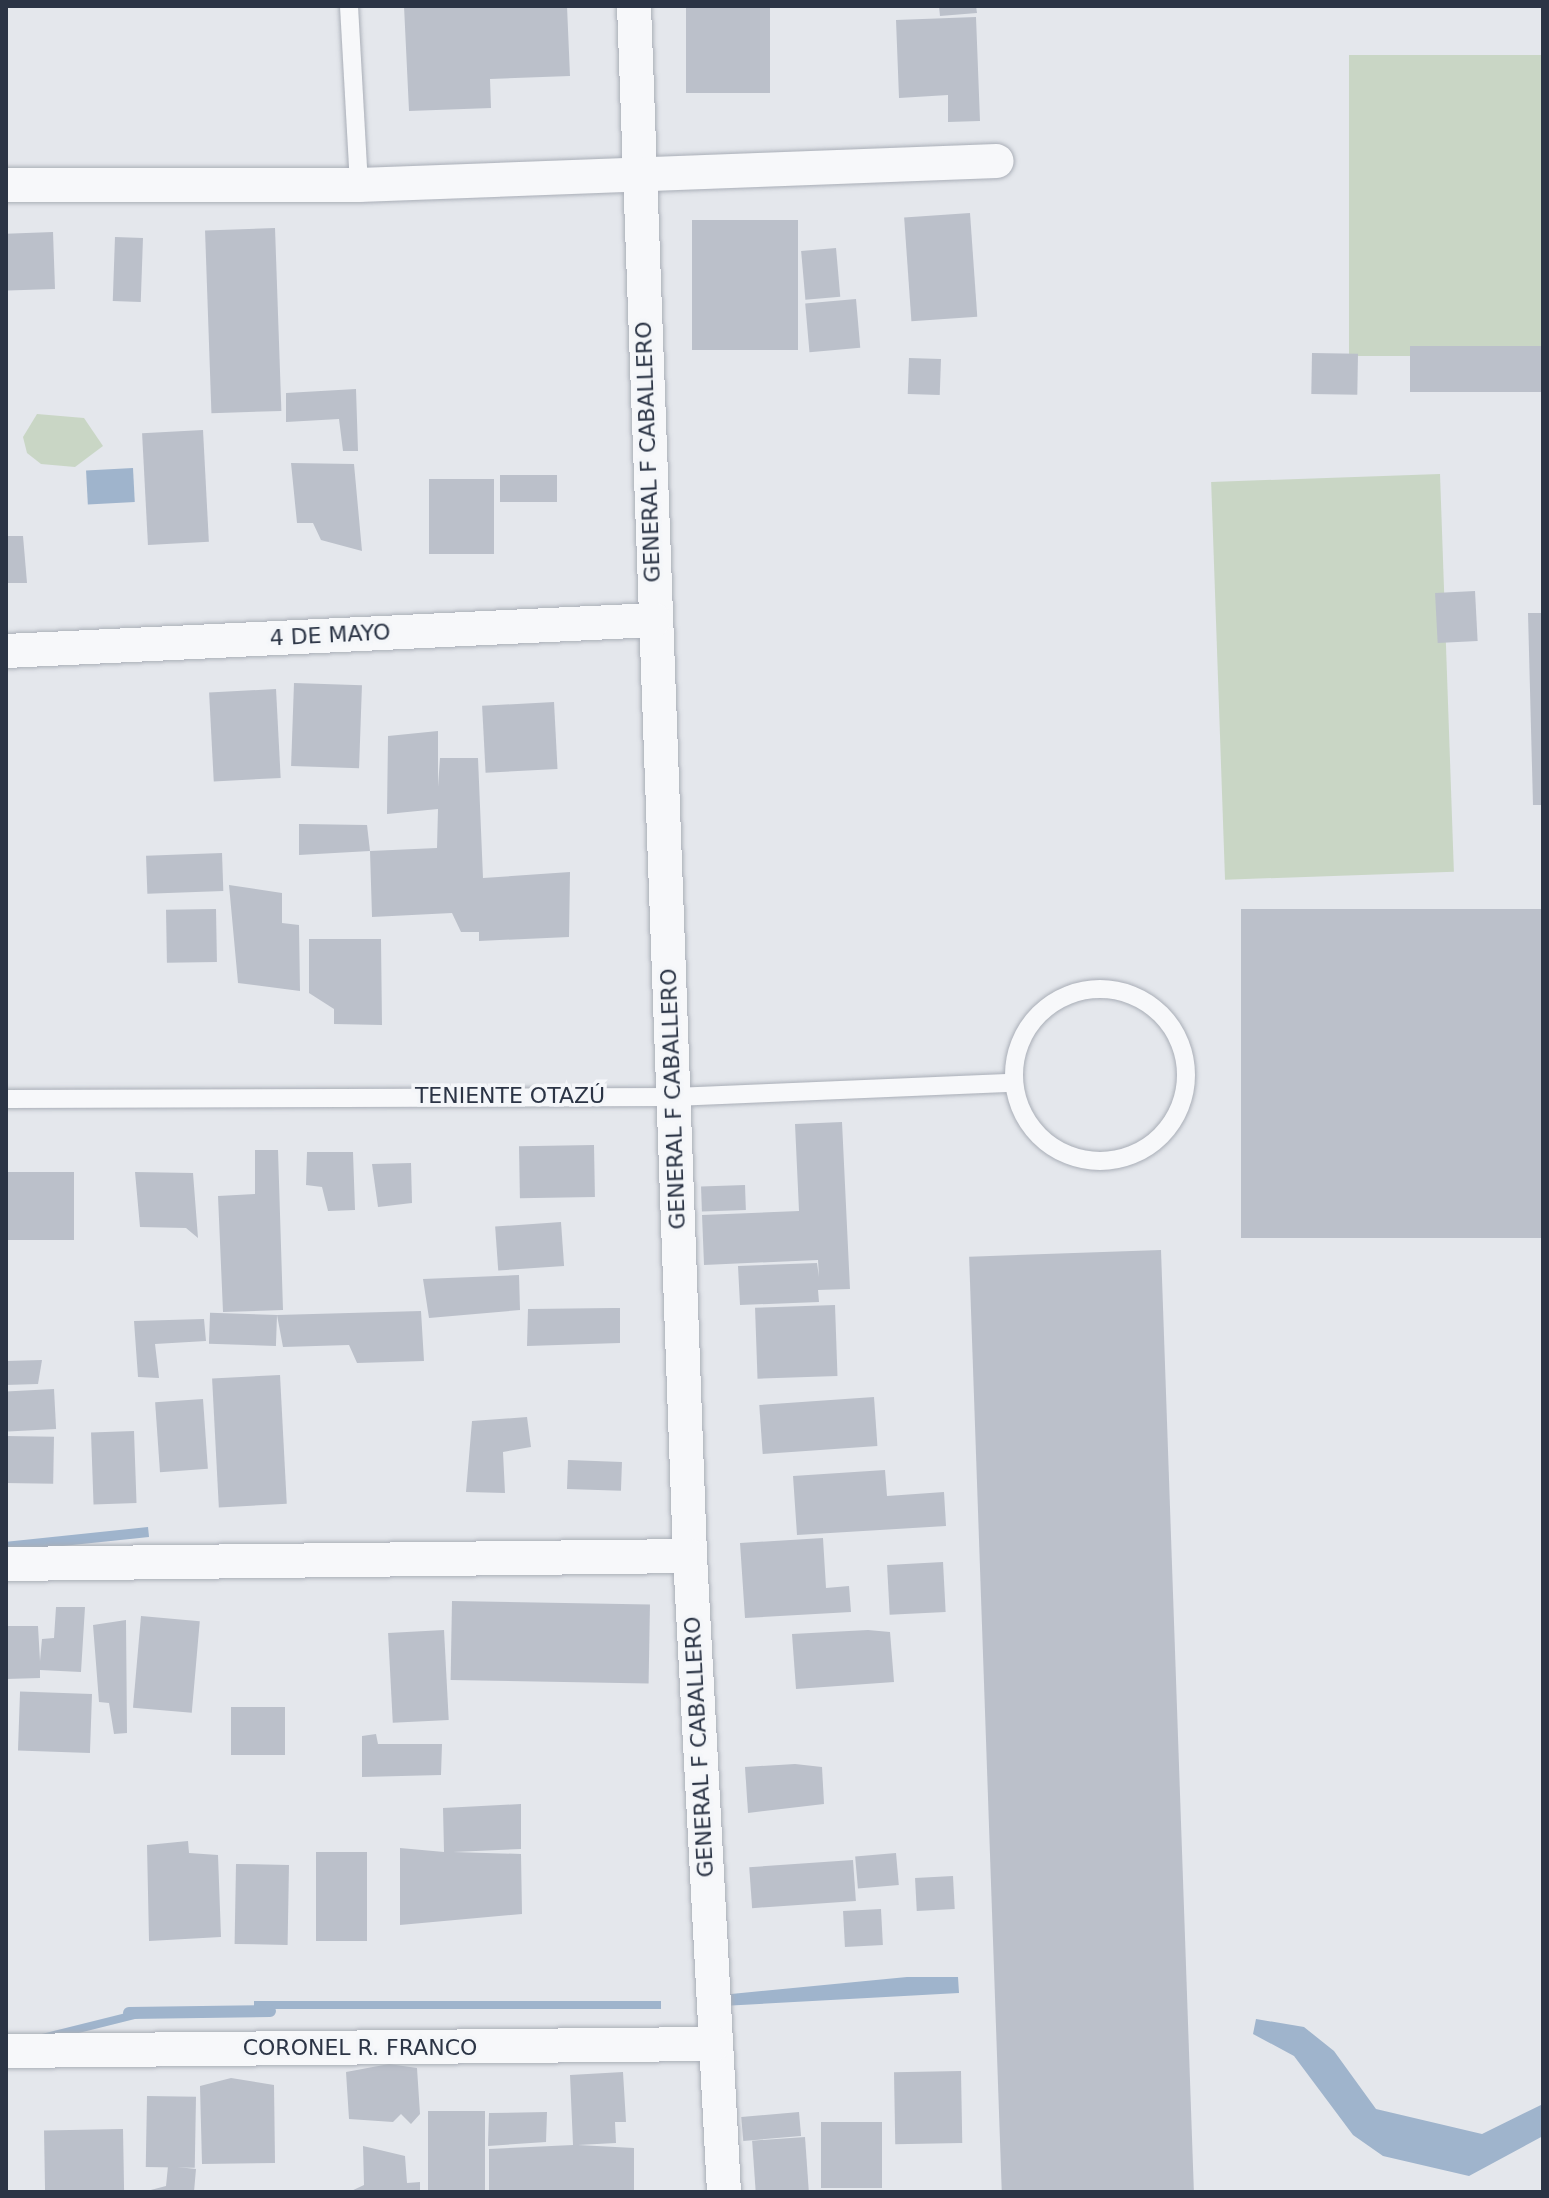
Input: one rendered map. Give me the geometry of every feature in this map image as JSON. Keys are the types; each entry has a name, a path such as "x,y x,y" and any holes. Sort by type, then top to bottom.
{"street":[{"name":"GENERAL F CABALLERO","path":"634,6 690,1556 724,2192"},
{"path":"6,185 359,185 997,161"},
{"name":"4 DE MAYO","path":"6,651 654,620"},
{"path":"6,1564 690,1556"},
{"name":"CORONEL R. FRANCO","path":"6,2051 714,2044"}],"lane":[{"path":"349,6 359,185"},
{"path":"1092,989 1125,993 1155,1009 1181,1045 1186,1068 1185,1090 1166,1131 1150,1147 1107,1162 1085,1161 1044,1142 1018,1105 1013,1083 1014,1061 1033,1020 1049,1004 1092,989"},
{"name":"TENIENTE OTAZÚ","path":"6,1099 674,1097 1013,1083"}],"green space":[{"path":"1349,55 1543,55 1543,356 1349,356"},
{"path":"37,414 84,418 103,446 75,467 41,464 27,453 23,437"},
{"path":"1440,474 1454,872 1225,880 1211,482"}],"water":[{"path":"133,468 135,502 88,504 86,470"},
{"path":"148,1527 149,1537 8,1552 7,1542"},
{"path":"907,1977 958,1977 959,1993 722,2006 721,1995"},
{"path":"254,2001 661,2001 661,2009 254,2009"},
{"path":"142,2009 144,2017 12,2050 10,2042"},
{"path":"1256,2019 1304,2027 1334,2051 1376,2109 1482,2134 1543,2104 1543,2136 1469,2176 1383,2156 1353,2135 1294,2056 1253,2034"}],"building":[{"path":"404,6 567,6 570,76 490,79 491,108 409,111"},
{"path":"686,6 770,6 770,93 686,93"},
{"path":"939,6 976,6 977,13 940,16"},
{"path":"976,17 980,121 948,122 948,95 899,98 896,20"},
{"path":"970,213 977,317 911,321 904,218"},
{"path":"692,220 798,220 798,350 692,350"},
{"path":"275,228 281,411 211,413 205,230"},
{"path":"53,232 55,289 8,291 6,234"},
{"path":"115,237 143,238 141,302 113,301"},
{"path":"836,248 840,297 805,300 801,251"},
{"path":"856,299 860,348 809,352 805,303"},
{"path":"1410,346 1543,346 1543,392 1410,392"},
{"path":"1312,353 1358,354 1357,395 1311,394"},
{"path":"909,358 941,359 940,395 908,394"},
{"path":"356,389 358,451 343,451 339,419 286,422 286,393"},
{"path":"203,430 209,542 148,545 142,433"},
{"path":"291,463 354,464 362,551 321,540 313,523 297,523"},
{"path":"500,475 557,475 557,502 500,502"},
{"path":"429,479 494,479 494,554 429,554"},
{"path":"6,536 23,536 27,583 6,583"},
{"path":"1475,591 1478,641 1438,643 1435,593"},
{"path":"1528,613 1543,613 1543,805 1533,805"},
{"path":"294,683 362,685 359,768 291,766"},
{"path":"276,689 281,778 214,781 209,693"},
{"path":"554,702 558,769 486,773 482,706"},
{"path":"438,731 438,787 440,758 478,758 483,878 570,872 569,937 479,941 479,932 461,932 452,913 372,917 370,851 437,848 438,809 387,814 388,736"},
{"path":"299,824 367,825 370,851 299,855"},
{"path":"222,853 223,891 147,894 146,856"},
{"path":"229,885 282,893 282,923 299,925 300,991 238,983"},
{"path":"216,909 217,962 167,963 166,910"},
{"path":"1241,909 1543,909 1543,1238 1241,1238"},
{"path":"309,939 381,939 382,1025 334,1024 334,1009 309,993"},
{"path":"842,1122 850,1289 818,1290 819,1302 740,1305 738,1266 817,1263 819,1277 818,1260 704,1265 702,1215 799,1211 795,1124"},
{"path":"594,1145 595,1197 520,1198 519,1146"},
{"path":"255,1150 278,1150 283,1310 223,1312 218,1196 255,1194"},
{"path":"307,1152 353,1152 355,1210 328,1211 322,1187 306,1185"},
{"path":"411,1163 412,1203 378,1207 372,1164"},
{"path":"6,1172 74,1172 74,1240 6,1240"},
{"path":"135,1172 193,1173 198,1238 186,1228 140,1227"},
{"path":"745,1185 746,1210 702,1212 701,1187"},
{"path":"561,1222 564,1266 498,1270 495,1227"},
{"path":"1161,1250 1194,2190 1002,2192 969,1257"},
{"path":"519,1275 520,1310 429,1318 423,1279"},
{"path":"835,1305 837,1376 758,1379 755,1308"},
{"path":"620,1308 620,1343 527,1346 528,1309"},
{"path":"421,1311 424,1361 357,1363 349,1345 283,1347 277,1315"},
{"path":"210,1313 277,1315 276,1346 209,1344"},
{"path":"204,1319 206,1341 155,1344 159,1378 138,1377 134,1321"},
{"path":"42,1360 38,1384 6,1385 6,1361"},
{"path":"280,1375 287,1504 219,1507 212,1379"},
{"path":"54,1389 56,1429 8,1431 6,1392"},
{"path":"874,1397 877,1446 763,1454 759,1405"},
{"path":"203,1399 208,1469 160,1472 155,1402"},
{"path":"527,1417 531,1447 503,1452 505,1493 466,1492 472,1421"},
{"path":"134,1431 137,1503 94,1504 91,1433"},
{"path":"6,1436 54,1437 53,1484 6,1483"},
{"path":"568,1460 622,1462 621,1491 567,1489"},
{"path":"885,1470 887,1496 944,1492 946,1526 797,1535 793,1476"},
{"path":"823,1538 826,1588 849,1586 851,1612 745,1618 740,1543"},
{"path":"943,1562 946,1612 890,1615 887,1565"},
{"path":"452,1601 650,1604 649,1683 451,1680"},
{"path":"56,1607 85,1607 81,1672 40,1670 40,1678 6,1679 6,1626 38,1626 40,1661 42,1639 54,1638"},
{"path":"141,1616 200,1621 192,1713 133,1708"},
{"path":"126,1620 127,1733 114,1734 109,1703 99,1702 93,1625"},
{"path":"444,1630 449,1720 393,1723 388,1633"},
{"path":"868,1630 890,1632 894,1682 796,1689 792,1634"},
{"path":"20,1691 92,1694 90,1753 18,1750"},
{"path":"231,1707 285,1707 285,1755 231,1755"},
{"path":"376,1734 378,1744 442,1744 441,1775 362,1777 362,1736"},
{"path":"795,1764 822,1767 824,1804 748,1813 745,1767"},
{"path":"521,1804 521,1849 453,1852 521,1854 522,1914 400,1925 400,1848 444,1852 443,1808"},
{"path":"188,1841 189,1853 218,1855 221,1937 149,1941 147,1845"},
{"path":"316,1852 367,1852 367,1941 316,1941"},
{"path":"896,1853 899,1885 858,1888 855,1857"},
{"path":"853,1860 856,1901 752,1908 749,1867"},
{"path":"236,1864 289,1865 288,1945 235,1944"},
{"path":"953,1876 955,1909 917,1911 915,1878"},
{"path":"881,1909 883,1945 845,1947 843,1911"},
{"path":"389,2064 417,2068 420,2114 411,2124 401,2114 393,2122 349,2119 346,2072"},
{"path":"961,2071 962,2143 895,2144 894,2072"},
{"path":"623,2072 626,2122 615,2122 616,2143 578,2145 634,2148 634,2192 489,2192 489,2149 573,2145 570,2075"},
{"path":"231,2078 274,2085 275,2163 202,2164 200,2086"},
{"path":"147,2096 196,2097 195,2168 146,2167"},
{"path":"428,2111 485,2111 485,2192 428,2192"},
{"path":"547,2112 546,2142 488,2146 489,2113"},
{"path":"799,2112 801,2136 743,2141 741,2117"},
{"path":"821,2122 882,2122 882,2188 821,2188"},
{"path":"123,2129 124,2192 45,2192 44,2130"},
{"path":"805,2137 809,2192 756,2192 752,2141"},
{"path":"363,2146 405,2156 407,2183 420,2182 420,2192 349,2192 364,2185"},
{"path":"168,2166 196,2169 194,2192 143,2192 166,2186"}],"waterway":[{"path":"129,2013 270,2011"}]}
